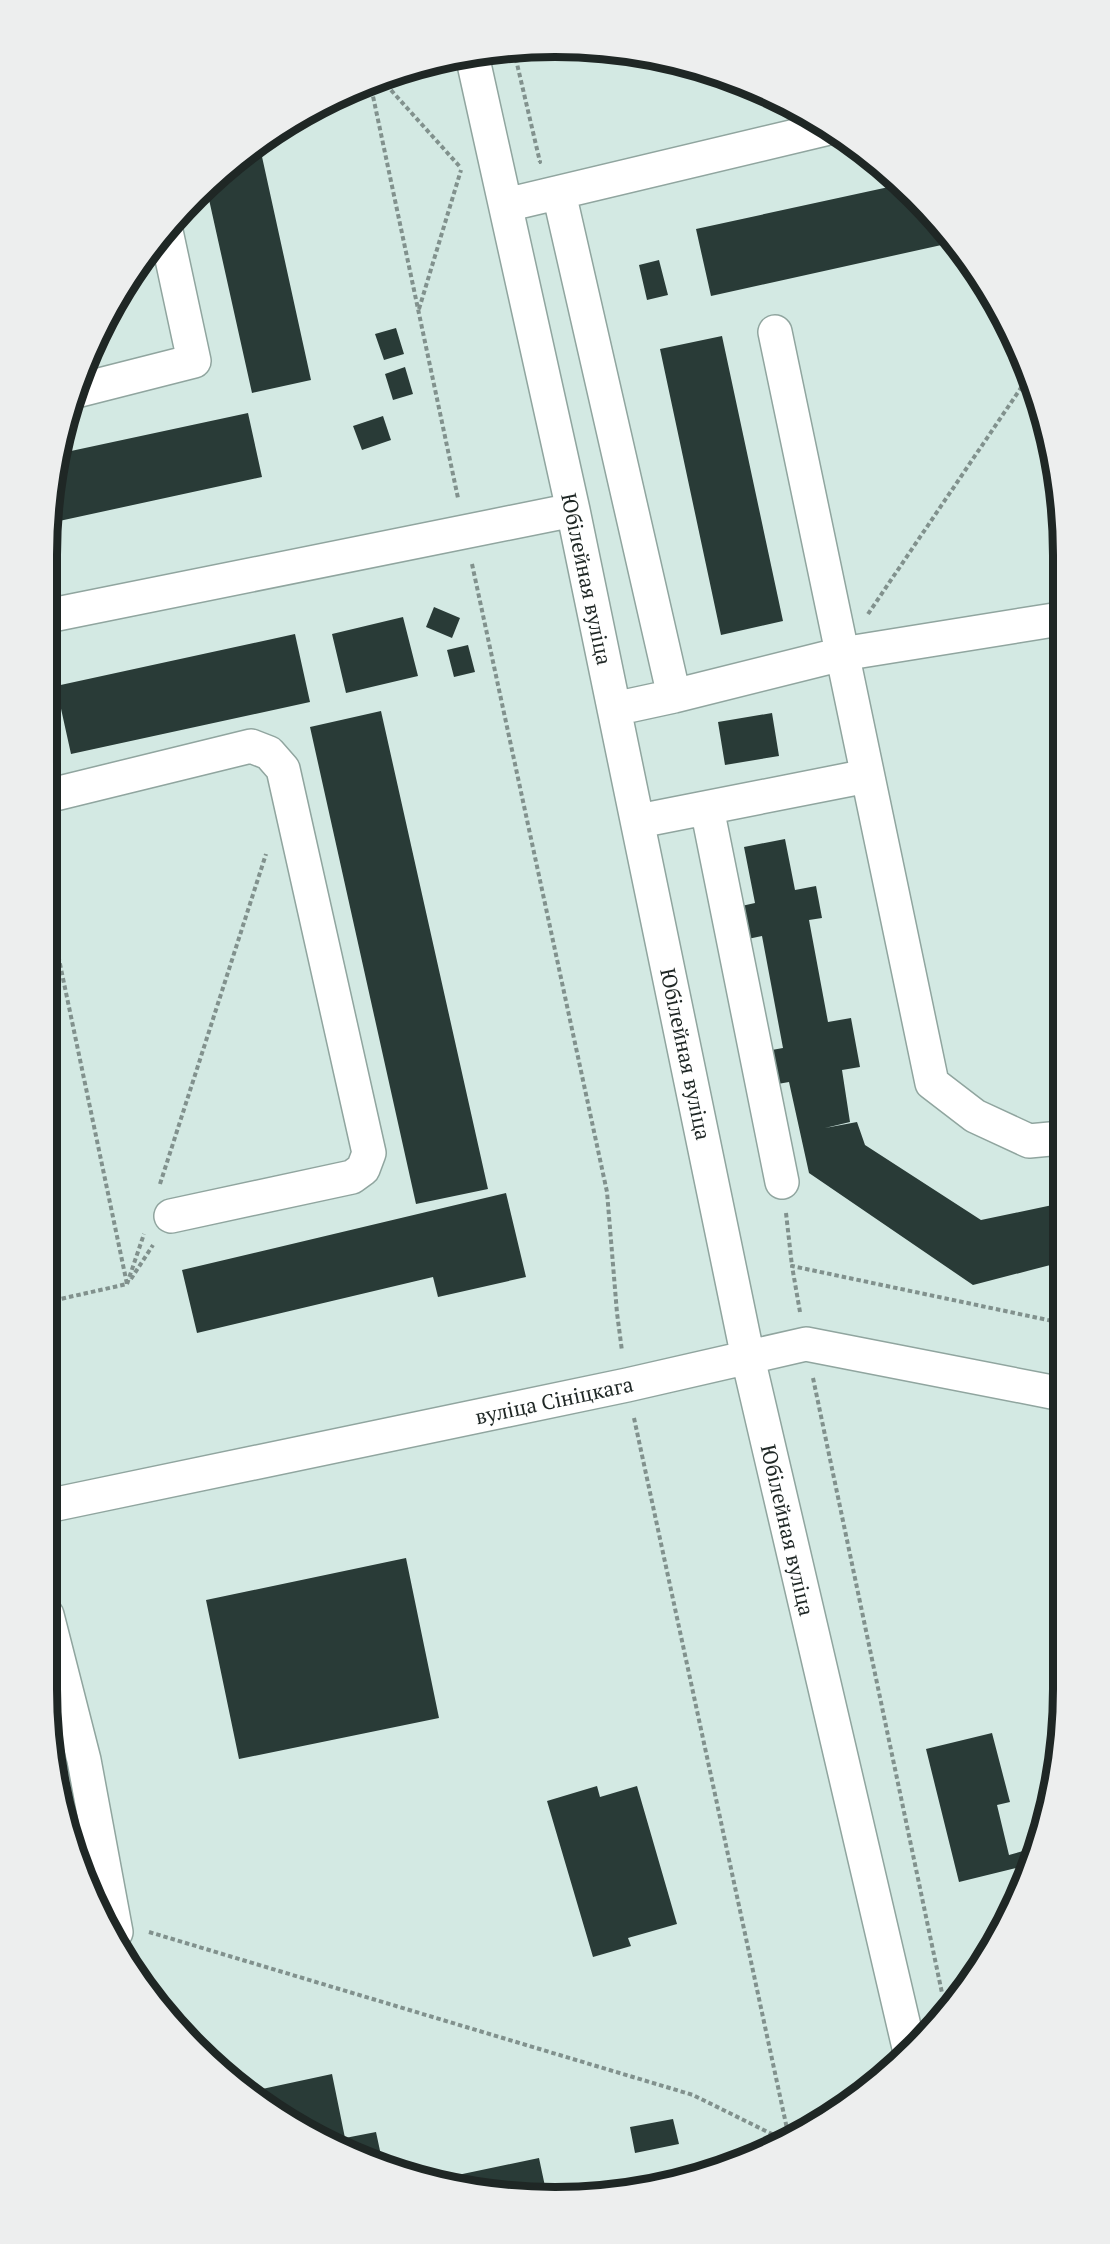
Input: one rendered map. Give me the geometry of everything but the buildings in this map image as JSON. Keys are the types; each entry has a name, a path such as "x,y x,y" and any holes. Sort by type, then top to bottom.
{"street":[{"name":"Юбілейная вуліца","path":"474,64 639,821 748,1358 907,2041"},
{"path":"506,205 816,131"},
{"path":"559,193 674,696"},
{"path":"85,389 194,361 168,242"},
{"path":"775,332 932,1083 975,1116 1029,1141 1053,1139"},
{"path":"57,614 573,510"},
{"path":"614,709 842,654 1053,620"},
{"path":"57,793 251,746 269,753 283,769 369,1153 363,1169 352,1177 157,1213"},
{"path":"639,821 867,776"},
{"path":"707,808 782,1182"},
{"name":"вуліца Сініцкага","path":"57,1504 627,1385 806,1344 1053,1392"},
{"path":"57,1657 84,1760 114,1919"}],"path":[{"path":"387,86 462,168"},
{"path":"372,92 607,1192 617,1313 627,1385 785,2130"},
{"path":"842,654 1023,385"},
{"path":"127,1284 157,1213 267,849"},
{"path":"57,954 127,1284"},
{"path":"782,1182 792,1266 806,1344 942,1993"},
{"path":"127,1284 157,1213"},
{"path":"792,1266 1053,1321"},
{"path":"57,1300 127,1284"},
{"path":"118,1928 693,2095 777,2135"}]}
